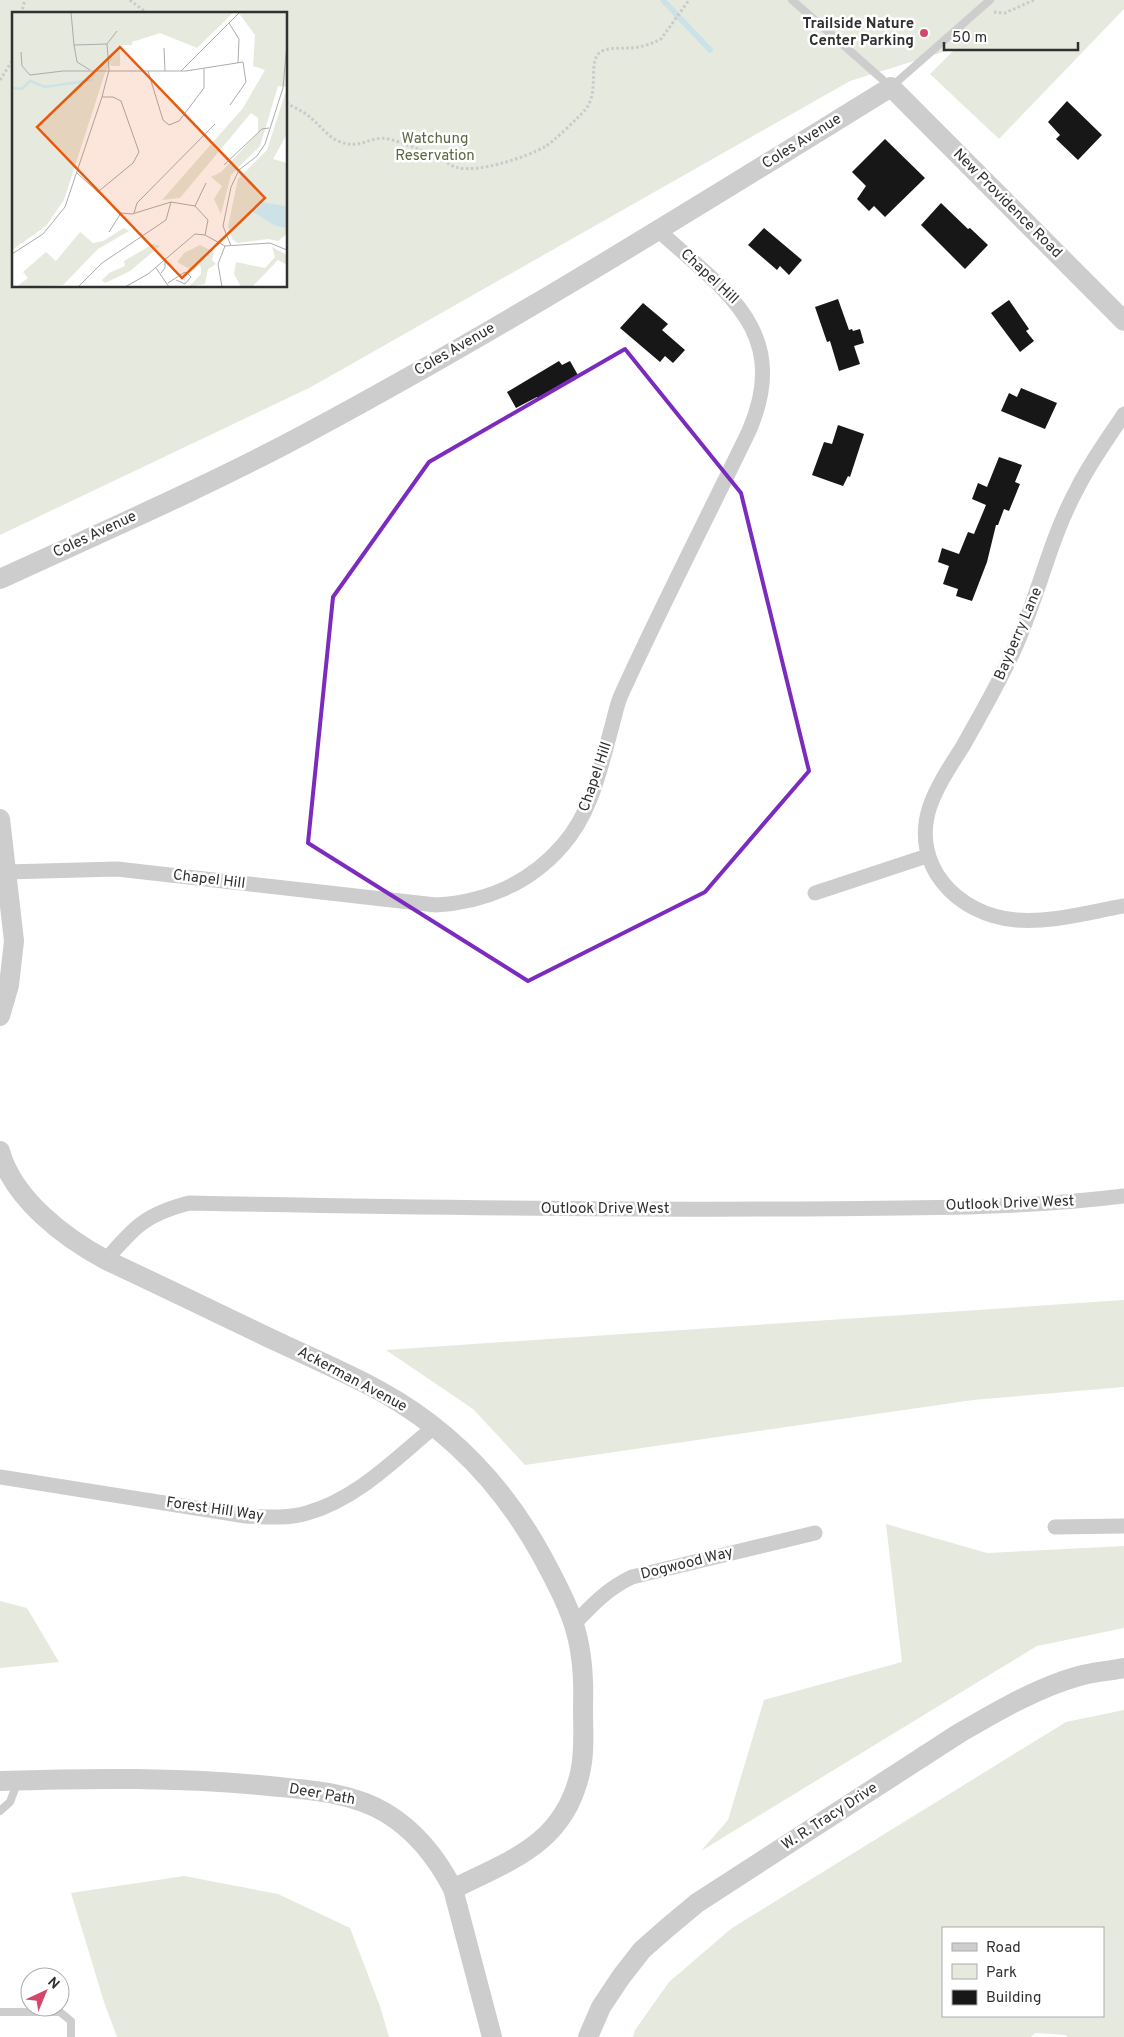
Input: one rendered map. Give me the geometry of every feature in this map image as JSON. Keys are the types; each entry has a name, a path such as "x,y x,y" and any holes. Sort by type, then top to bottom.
{"street":[{"name":"Coles Avenue","path":"0,579 302,436 391,388 659,231 891,87"},
{"name":"New Providence Road","path":"891,87 1124,320"},
{"name":"Chapel Hill","path":"6,872 117,869 436,906 471,901 505,890 536,871 549,860 573,832 590,802 621,695 749,431 758,409 763,386 763,362 758,339 741,308 727,292 659,231"},
{"name":"Bayberry Lane","path":"1124,414 1075,492 1014,650 991,698 938,788 926,819 925,844 927,856 942,883 955,895 982,911 1000,917 1038,920 1124,906"},
{"path":"0,819 13,923 13,960 9,985 0,1016"},
{"path":"815,893 927,856"},
{"name":"Ackerman Avenue","path":"0,1151 4,1172 45,1217 81,1246 106,1260 382,1392 434,1427 461,1449 507,1500 563,1595 574,1624 581,1665 583,1739 581,1771 570,1805 558,1823 535,1846 453,1889"},
{"name":"Outlook Drive West","path":"106,1260 127,1235 146,1220 166,1209 190,1203 596,1210 840,1208 1068,1203 1124,1196"},
{"name":"Forest Hill Way","path":"0,1477 246,1516 279,1518 306,1514 342,1498 374,1478 434,1427"},
{"path":"1055,1527 1124,1526"},
{"name":"Dogwood Way","path":"574,1624 608,1590 632,1578 815,1534"},
{"name":"W. R. Tracy Drive","path":"588,2037 601,2007 642,1950 697,1903 958,1734 1002,1708 1041,1690 1079,1676 1124,1668"},
{"name":"Deer Path","path":"9,1780 181,1779 322,1791 362,1802 386,1813 417,1837 432,1854 453,1889 492,2037"}],"lane":[{"path":"792,0 891,87 990,0"},
{"path":"0,1811 10,1802 9,1780"},
{"path":"0,2012 60,2012 71,2021 71,2037"}],"path":[{"path":"130,0 145,12"},
{"path":"288,104 312,118 329,135 347,144 357,145 381,138 386,139 414,147 455,167 473,170 513,159 547,146 590,103 595,88 593,64 602,51 615,48 630,48 654,43 661,39 689,0"},
{"path":"978,10 1005,12 1034,0"},
{"path":"0,80 12,62"}],"highlighted area":[{"path":"625,349 741,493 809,771 705,892 528,981 308,843 333,597 429,462"}],"green space":[{"name":"Watchung Reservation","path":"0,0 1124,0 1124,9 999,139 930,74 956,48 850,81 311,387 0,535"},
{"path":"1124,1300 1124,1387 973,1400 525,1465 473,1409 386,1350"},
{"path":"886,1524 987,1553 1124,1546 1124,1628 1037,1646 701,1851 728,1820 764,1700 902,1662"},
{"path":"0,1601 27,1608 59,1662 0,1668"},
{"path":"1124,1710 1124,2037 1067,2037 1066,2035 1035,2033 1031,2037 633,2037 635,2030 669,1982 732,1928 1066,1722"},
{"path":"184,1876 278,1894 350,1928 380,2006 389,2037 117,2037 104,2002 71,1893"}],"building":[{"path":"1067,101 1102,135 1078,160 1056,139 1060,135 1048,122"},
{"path":"885,139 925,178 885,217 874,206 869,211 857,199 866,186 852,172"},
{"path":"941,203 988,245 965,269 921,225"},
{"path":"764,228 802,260 789,275 780,266 777,270 748,245"},
{"path":"838,299 849,330 860,329 864,343 854,346 860,364 839,371 830,341 827,342 815,307"},
{"path":"1009,300 1029,329 1026,331 1034,341 1020,352 991,313"},
{"path":"643,303 668,324 662,330 685,350 673,363 665,356 660,362 620,328"},
{"path":"559,361 562,365 570,361 579,377 539,400 537,397 516,408 507,392"},
{"path":"1021,388 1057,403 1045,429 1001,411 1009,393 1017,397"},
{"path":"838,425 864,434 850,477 848,476 843,486 812,475 824,442 832,444"},
{"path":"999,457 1022,465 1015,482 1020,484 1009,511 1004,509 998,525 996,525 987,562 972,601 956,596 958,589 943,584 949,566 938,562 942,548 959,554 968,532 974,534 986,505 972,499 978,483 987,487"}],"waterway":[{"path":"663,0 710,50"}],"place":[{"name":"Trailside Nature Center Parking","path":"924,33"}]}
